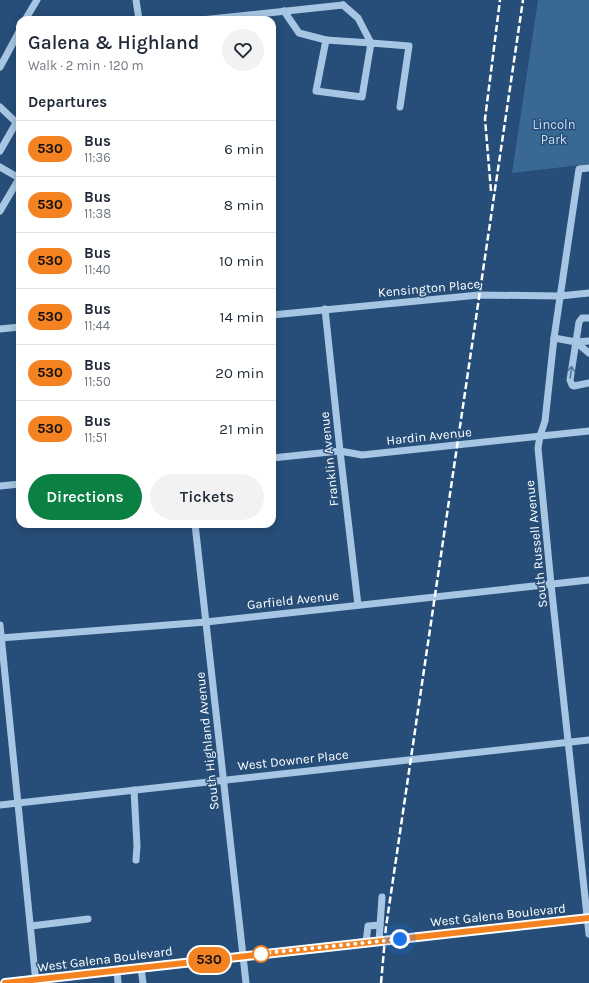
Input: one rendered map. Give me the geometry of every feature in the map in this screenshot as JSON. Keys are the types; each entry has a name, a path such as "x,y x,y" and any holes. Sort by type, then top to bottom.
{"main road":[{"name":"West Galena Boulevard","path":"5,983 36,981 116,970 588,918"}],"street":[{"path":"27,16 37,0"},
{"path":"136,0 138,16"},
{"path":"238,16 343,3 358,18 371,43 362,98 316,91 326,40"},
{"path":"284,11 299,33 326,40 409,46 400,107"},
{"path":"0,67 16,37"},
{"path":"0,107 16,122"},
{"path":"0,151 16,127"},
{"path":"0,167 16,176"},
{"name":"South Russell Avenue","path":"589,168 579,169 554,338 545,421 538,448 551,584 589,934"},
{"path":"0,211 16,185"},
{"name":"Kensington Place","path":"276,315 479,295 560,296 589,293"},
{"name":"Franklin Avenue","path":"325,309 358,605"},
{"path":"589,318 582,318 579,322 571,383 574,386 589,383"},
{"path":"0,329 16,327"},
{"path":"554,338 576,342 589,341"},
{"path":"576,342 589,354"},
{"name":"Hardin Avenue","path":"276,458 340,451 362,455 589,431"},
{"path":"0,486 16,484"},
{"name":"South Highland Avenue","path":"195,528 246,983"},
{"name":"Garfield Avenue","path":"1,638 206,622 589,580"},
{"path":"0,625 36,981"},
{"name":"West Downer Place","path":"0,804 589,740"},
{"path":"134,790 137,846 136,860"},
{"path":"379,941 382,897"},
{"path":"31,926 88,919"},
{"path":"366,942 368,926 380,925"},
{"path":"142,968 143,983"},
{"path":"116,970 118,983"}],"green space":[{"name":"Lincoln Park","path":"538,0 589,0 589,164 512,173"}],"railway":[{"path":"491,191 485,119 500,0"},
{"path":"381,983 386,927 523,0"}],"bus line":[{"name":"530","path":"5,983 589,918"}],"route":[{"path":"261,954 258,954 400,939"}]}
